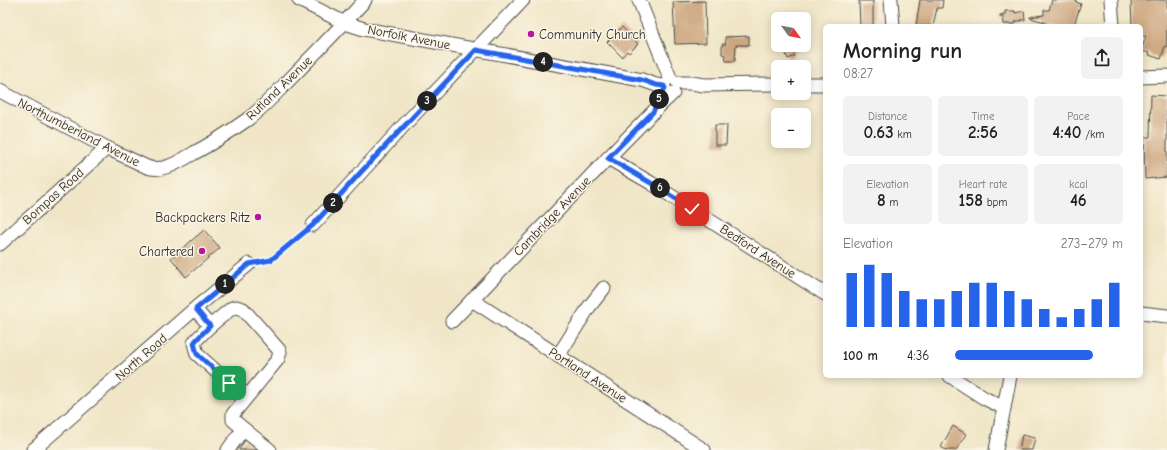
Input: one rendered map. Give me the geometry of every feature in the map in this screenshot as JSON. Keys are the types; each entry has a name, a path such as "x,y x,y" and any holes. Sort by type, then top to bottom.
{"street":[{"name":"Norfolk Avenue","path":"299,0 345,23 364,29 642,80 656,85 672,85"},
{"name":"Rutland Avenue","path":"158,169 174,164 202,149 248,118 271,98 345,23 365,0"},
{"path":"313,225 523,0"},
{"path":"639,0 672,85 692,83 703,85 771,84"},
{"path":"890,0 893,24"},
{"path":"1111,0 1113,24"},
{"path":"1143,77 1167,76"},
{"path":"811,84 823,84"},
{"name":"Cambridge Avenue","path":"452,321 653,112 672,85"},
{"name":"Northumberland Avenue","path":"0,91 107,148 147,167 158,169"},
{"name":"Bompas Road","path":"0,244 107,148"},
{"name":"Bedford Avenue","path":"608,158 651,183 823,293"},
{"name":"North Road","path":"33,450 249,264"},
{"path":"558,356 588,307 604,288"},
{"name":"Portland Avenue","path":"472,300 704,450"},
{"path":"248,395 229,383 197,354 194,343 210,326 232,308 240,308 247,312 280,352 278,359 233,414 233,420 270,450"},
{"path":"196,309 210,326"},
{"path":"1143,314 1167,316"},
{"path":"953,378 984,398 1004,408"},
{"path":"996,450 1010,378"},
{"path":"228,450 237,437 245,430"}],"path":[{"path":"249,264 271,260 313,225"}],"building":[{"path":"920,0 943,0 942,8 937,8 933,24 916,24"},
{"path":"1052,0 1076,0 1076,2 1081,4 1075,24 1046,24 1045,22 1030,18 1044,15 1044,10 1049,10"},
{"path":"1131,0 1167,0 1167,47 1165,46 1161,59 1149,55 1150,53 1143,51 1143,45 1146,36 1143,36 1143,24 1132,24"},
{"path":"705,1 706,43 675,44 673,2"},
{"path":"859,1 873,1 873,24 860,24"},
{"path":"1005,11 1015,11 1015,13 1024,11 1025,20 1016,21 1015,24 1004,24 1003,17 1000,17 1000,15 1005,14"},
{"path":"622,27 638,44 629,53 627,51 622,57 607,42"},
{"path":"749,36 749,45 736,45 735,61 726,61 725,55 722,54 722,44 726,44 725,37"},
{"path":"785,52 795,52 793,53 795,56 788,59"},
{"path":"1151,95 1167,96 1167,177 1145,179 1144,137 1150,137"},
{"path":"715,125 727,125 726,145 715,145"},
{"name":"Chartered","path":"204,230 220,248 186,277 171,258"},
{"path":"953,426 966,434 956,450 946,450 941,447"},
{"path":"1022,435 1035,438 1032,450 1019,450"},
{"path":"245,440 257,450 239,450"}],"place":[{"name":"Community Church","path":"531,34"},
{"name":"Backpackers Ritz","path":"258,217"},
{"name":"Chartered","path":"202,251"}],"route":[{"path":"229,383 197,354 194,343 210,326 196,309 249,264 271,260 313,225 476,50 642,80 664,86 665,88 653,112 608,158 692,209"}]}
